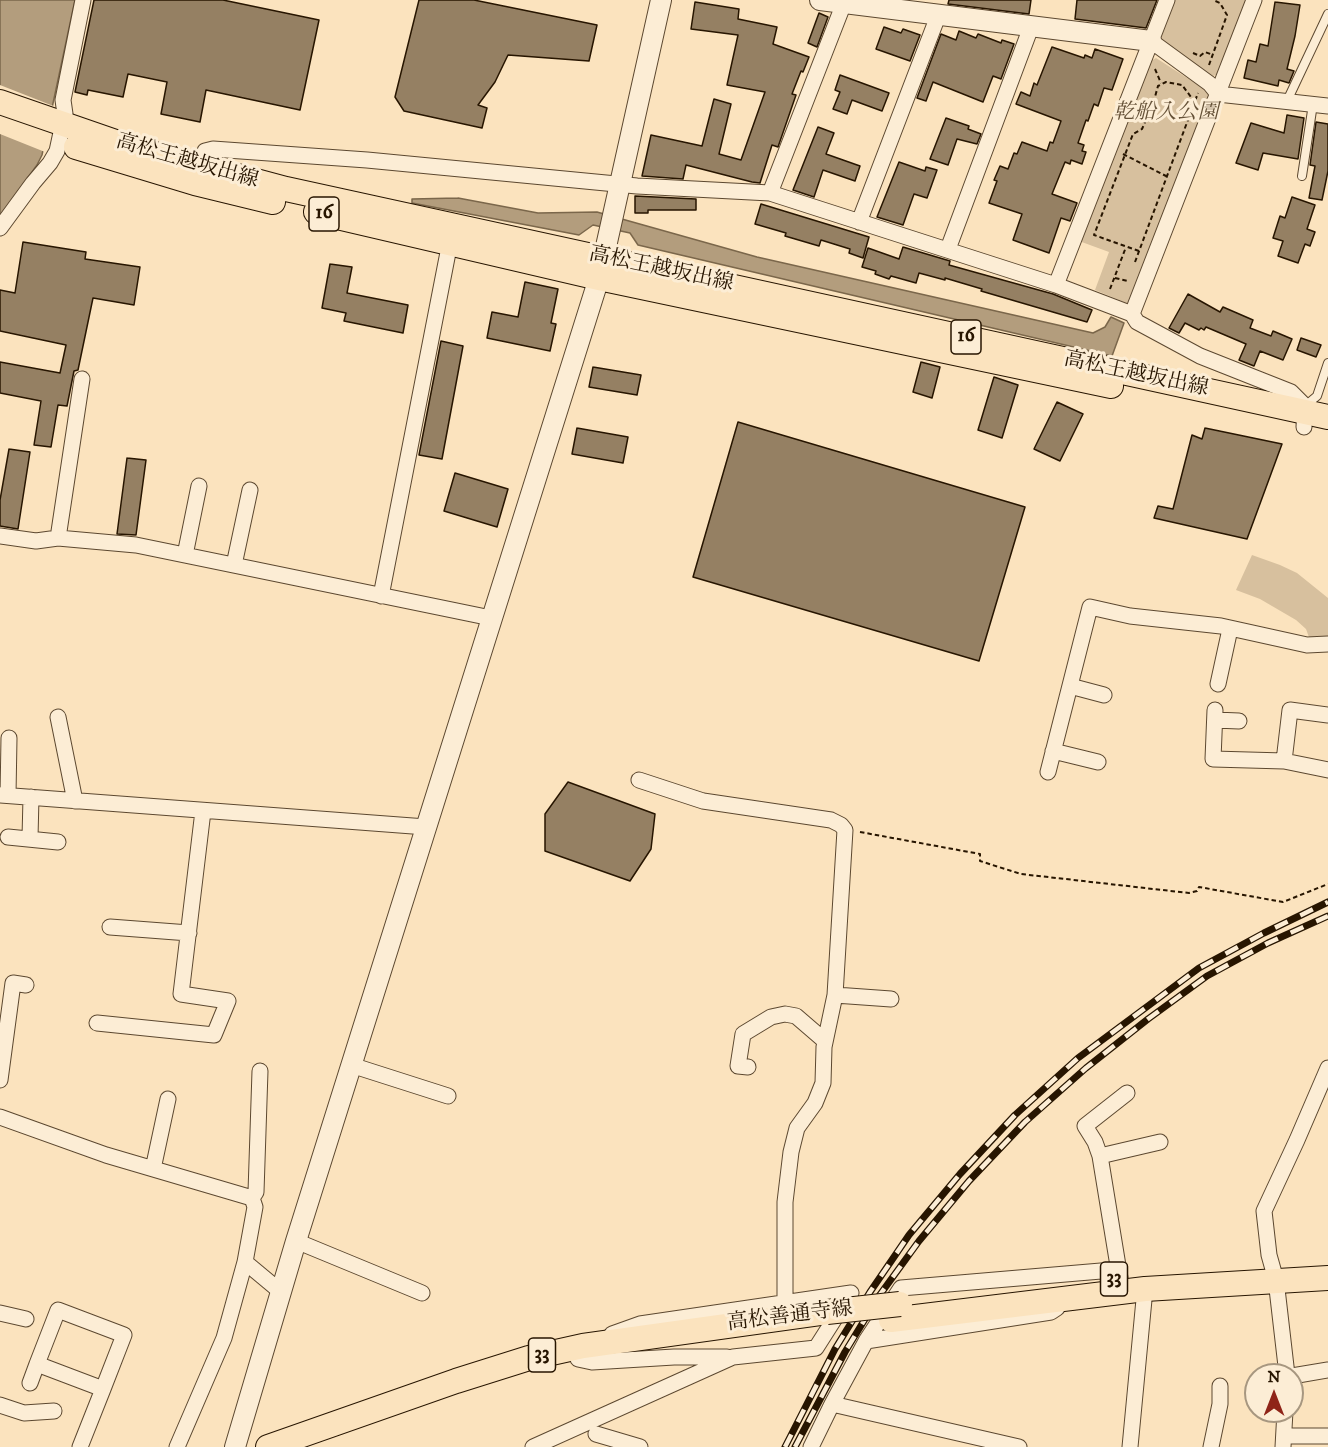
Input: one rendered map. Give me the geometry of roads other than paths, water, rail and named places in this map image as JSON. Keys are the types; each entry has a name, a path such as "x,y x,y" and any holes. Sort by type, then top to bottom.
{"main road":[{"name":"高松王越坂出線","path":"0,102 57,132"},
{"name":"高松王越坂出線","path":"0,119 57,132 197,174 602,268 1311,416 1328,432"},
{"name":"高松善通寺線","path":"268,1447 529,1358 895,1312 1145,1289 1274,1272 1328,1262"},
{"name":"高松善通寺線","path":"895,1312 1120,1278 1274,1272 1328,1278"},
{"name":"高松善通寺線","path":"295,1447 456,1390 581,1352"}],"street":[{"path":"0,228 57,151 57,132 65,114 63,100 83,0"},
{"path":"235,1447 296,1241 602,268 661,0"},
{"path":"820,0 1151,41 1203,79 1218,94 1320,105"},
{"path":"1056,285 1167,0"},
{"path":"1132,314 1254,0"},
{"path":"770,193 844,3"},
{"path":"860,222 938,16"},
{"path":"948,249 1031,27"},
{"path":"197,174 205,151 213,148 621,184 770,193 1056,285 1132,314 1137,322 1200,356 1290,393 1311,416"},
{"path":"381,596 452,234"},
{"path":"58,538 82,379"},
{"path":"185,555 199,486"},
{"path":"234,565 250,490"},
{"path":"0,536 36,541 58,538 136,545 491,618"},
{"path":"1048,772 1090,607 1130,616 1221,626 1307,645 1328,644"},
{"path":"1218,684 1230,629"},
{"path":"1070,686 1104,695"},
{"path":"1284,761 1290,710 1328,715"},
{"path":"1239,721 1215,715 1213,759 1284,761 1328,770"},
{"path":"58,717 75,801"},
{"path":"9,738 4,795 426,827"},
{"path":"1053,751 1098,762"},
{"path":"639,780 703,801 831,820 845,830 835,995 825,1041 823,1083 815,1103 797,1128 791,1152 785,1202 785,1303"},
{"path":"30,838 31,797"},
{"path":"97,1023 214,1035 228,1001 182,994 203,811"},
{"path":"8,837 58,842"},
{"path":"110,927 189,933"},
{"path":"0,1080 13,983 26,985"},
{"path":"835,995 891,999"},
{"path":"748,1067 738,1066 743,1034 771,1017 785,1014 796,1016 825,1041"},
{"path":"351,1065 448,1096"},
{"path":"1285,1363 1264,1211 1328,1068"},
{"path":"252,1198 256,1192 260,1071"},
{"path":"811,1447 866,1341 901,1288 1101,1271 1120,1278 1100,1156 1085,1126 1127,1093"},
{"path":"153,1169 168,1099"},
{"path":"0,1117 106,1155 252,1198"},
{"path":"1100,1156 1160,1142"},
{"path":"177,1447 224,1338 245,1262 255,1207 252,1198"},
{"path":"296,1241 422,1293"},
{"path":"245,1262 281,1292"},
{"path":"1130,1447 1145,1289"},
{"path":"851,1293 816,1348 733,1357 674,1357 592,1362 581,1352 640,1324 851,1293"},
{"path":"866,1341 1051,1312 1077,1296"},
{"path":"30,1383 54,1308 126,1329 80,1447"},
{"path":"0,1313 26,1319"},
{"path":"533,1447 595,1434 733,1357"},
{"path":"37,1365 104,1389"},
{"path":"1304,1374 1328,1370"},
{"path":"1211,1447 1220,1404 1220,1386"},
{"path":"832,1404 953,1440 1019,1447"},
{"path":"0,1405 24,1413 54,1411"},
{"path":"1285,1423 1284,1442 1328,1436"},
{"path":"595,1434 640,1447"}],"lane":[{"path":"1287,101 1328,14"},
{"path":"1302,176 1320,105"},
{"path":"1311,416 1328,363"}],"railway":[{"path":"785,1447 835,1349 909,1235 960,1174 1015,1115 1078,1058 1199,968 1328,902"},
{"path":"795,1447 845,1352 879,1296 919,1241 969,1181 1025,1122 1086,1068 1207,976 1268,943 1328,916"}],"park label":[{"name":"乾船入公園","path":"1166,114"}]}
